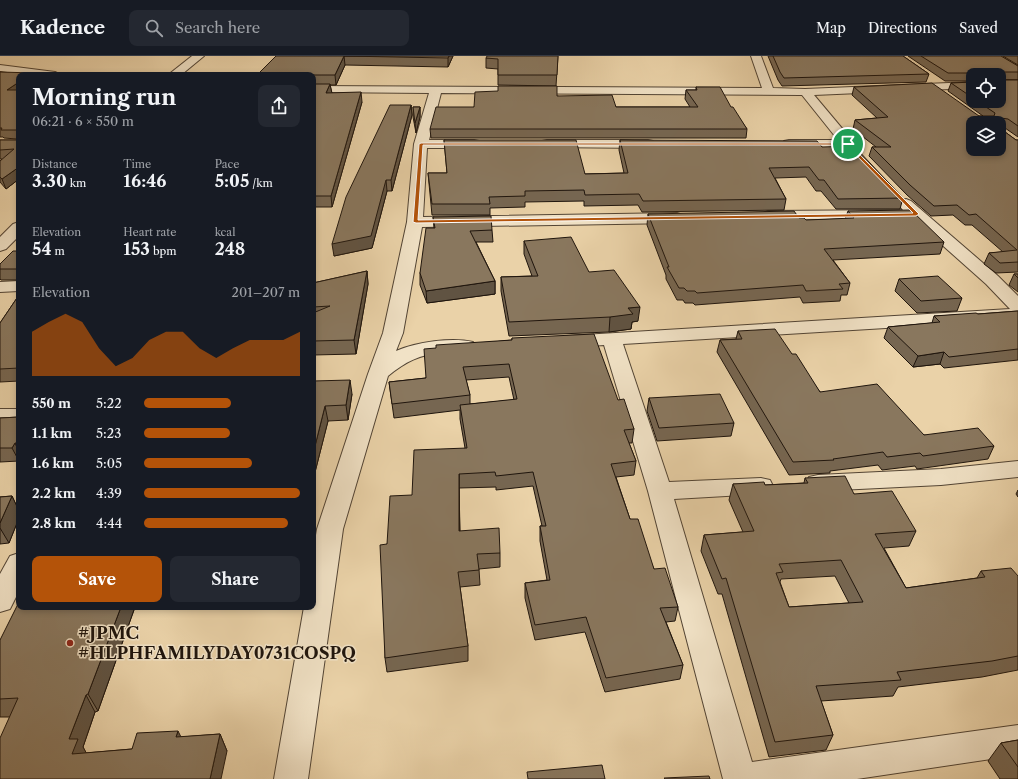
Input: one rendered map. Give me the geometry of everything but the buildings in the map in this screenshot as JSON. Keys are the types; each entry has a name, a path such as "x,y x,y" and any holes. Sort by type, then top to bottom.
{"street":[{"path":"178,72 199,56"},
{"path":"756,56 769,92"},
{"path":"0,68 31,72"},
{"path":"933,83 948,98"},
{"path":"316,89 805,92 933,83 966,85"},
{"path":"291,779 330,529 378,375 393,333 416,222 421,144 436,89"},
{"path":"805,92 863,160"},
{"path":"421,144 484,144"},
{"path":"532,144 658,144"},
{"path":"776,144 848,144"},
{"path":"895,192 916,214 992,280 1018,306"},
{"path":"749,217 916,214"},
{"path":"416,222 694,218"},
{"path":"0,246 16,230"},
{"path":"992,280 1012,278"},
{"path":"0,286 16,286"},
{"path":"549,342 1018,314"},
{"path":"393,333 422,348"},
{"path":"612,339 660,490 740,779"},
{"path":"378,375 394,360 422,348 486,345"},
{"path":"0,416 16,416"},
{"path":"660,490 941,477 1018,469"},
{"path":"0,601 16,569"},
{"path":"749,779 1018,740"}],"place":[{"name":"#JPMC #HLPHFAMILYDAY0731COSPQ","path":"70,643"}],"route":[{"path":"421,144 848,144 916,214 416,222 421,144"}]}
